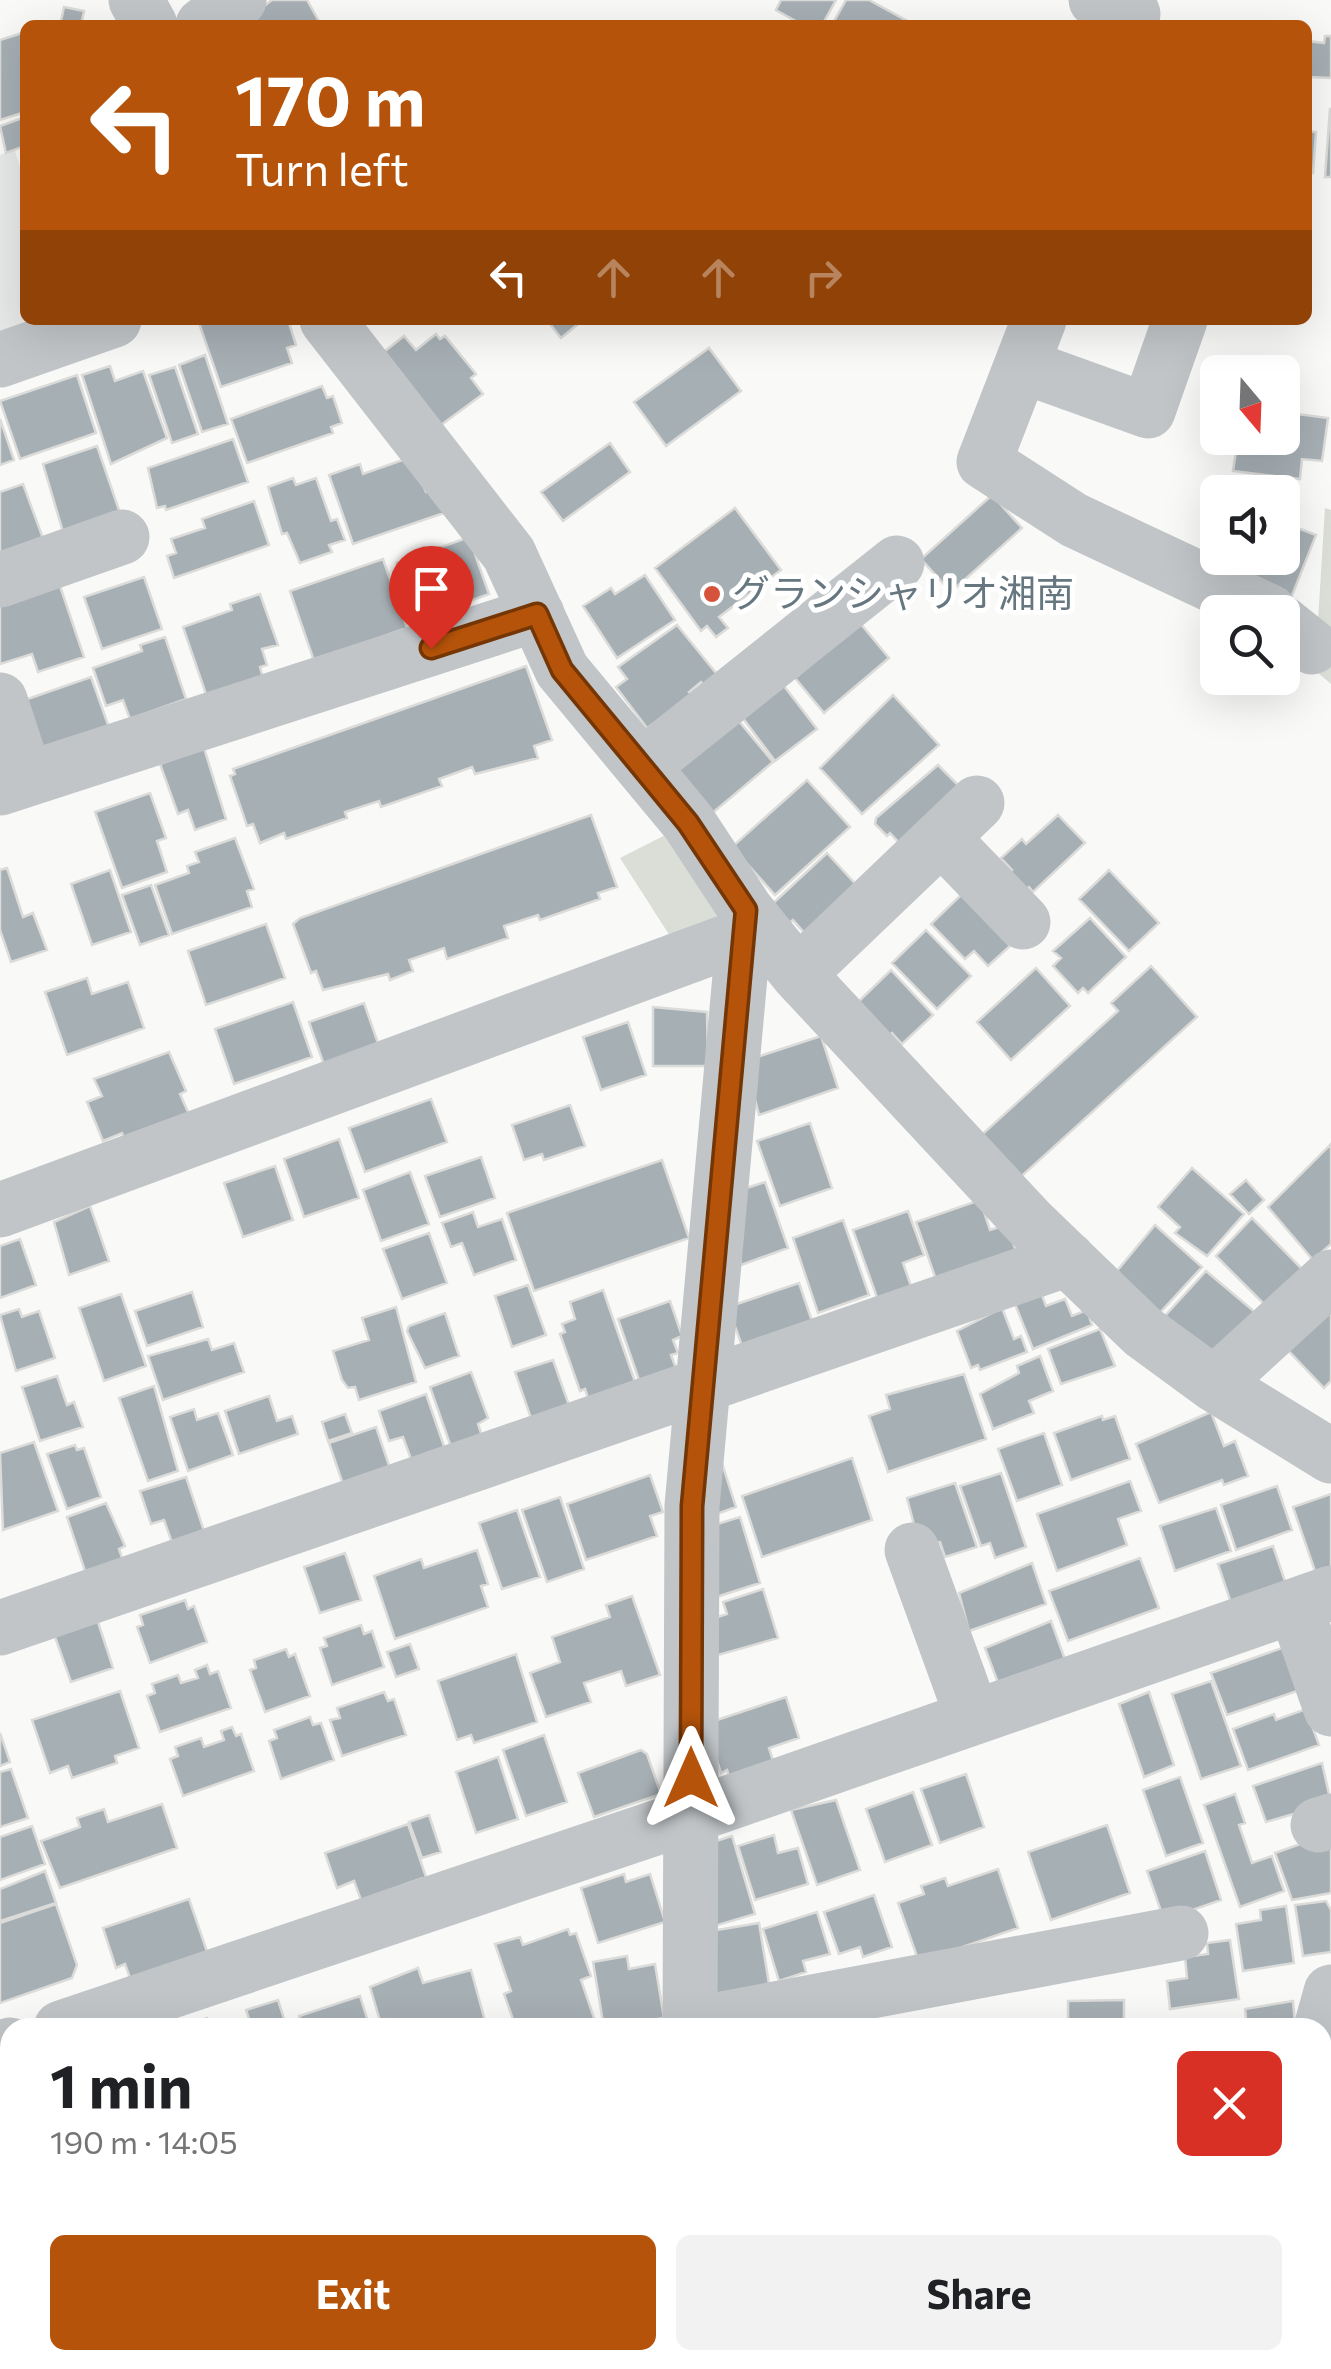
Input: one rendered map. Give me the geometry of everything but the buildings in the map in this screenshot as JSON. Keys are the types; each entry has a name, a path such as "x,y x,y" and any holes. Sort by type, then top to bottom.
{"street":[{"path":"210,20 239,0"},
{"path":"0,360 100,325"},
{"path":"332,325 510,554 562,670 688,823 745,923 798,974 935,1124 1143,1332 1214,1384 1331,1456"},
{"path":"1178,325 1148,411 1031,343 984,462 1074,520 1234,595"},
{"path":"0,580 122,537"},
{"path":"642,766 896,563"},
{"path":"0,700 13,784 537,614"},
{"path":"798,974 959,820 1023,922"},
{"path":"0,1210 745,923"},
{"path":"690,2018 692,1506 745,923"},
{"path":"0,1628 1068,1259"},
{"path":"1214,1384 1331,1277"},
{"path":"912,1550 973,1718"},
{"path":"91,2018 691,1816 1313,1600 1331,1708"},
{"path":"732,2018 1181,1933"},
{"path":"1324,2018 1331,1992"}],"shaded area":[{"path":"14,149 20,166 20,325 65,325 0,360 0,155"},
{"path":"1325,508 1331,510 1331,684 1302,659 1317,637"},
{"path":"689,823 746,910 684,958 620,858"}],"place":[{"name":"グランシャリオ湘南","path":"712,594"}],"route":[{"path":"431,648 537,614 562,670 688,823 746,910 692,1506 691,1778"}]}
